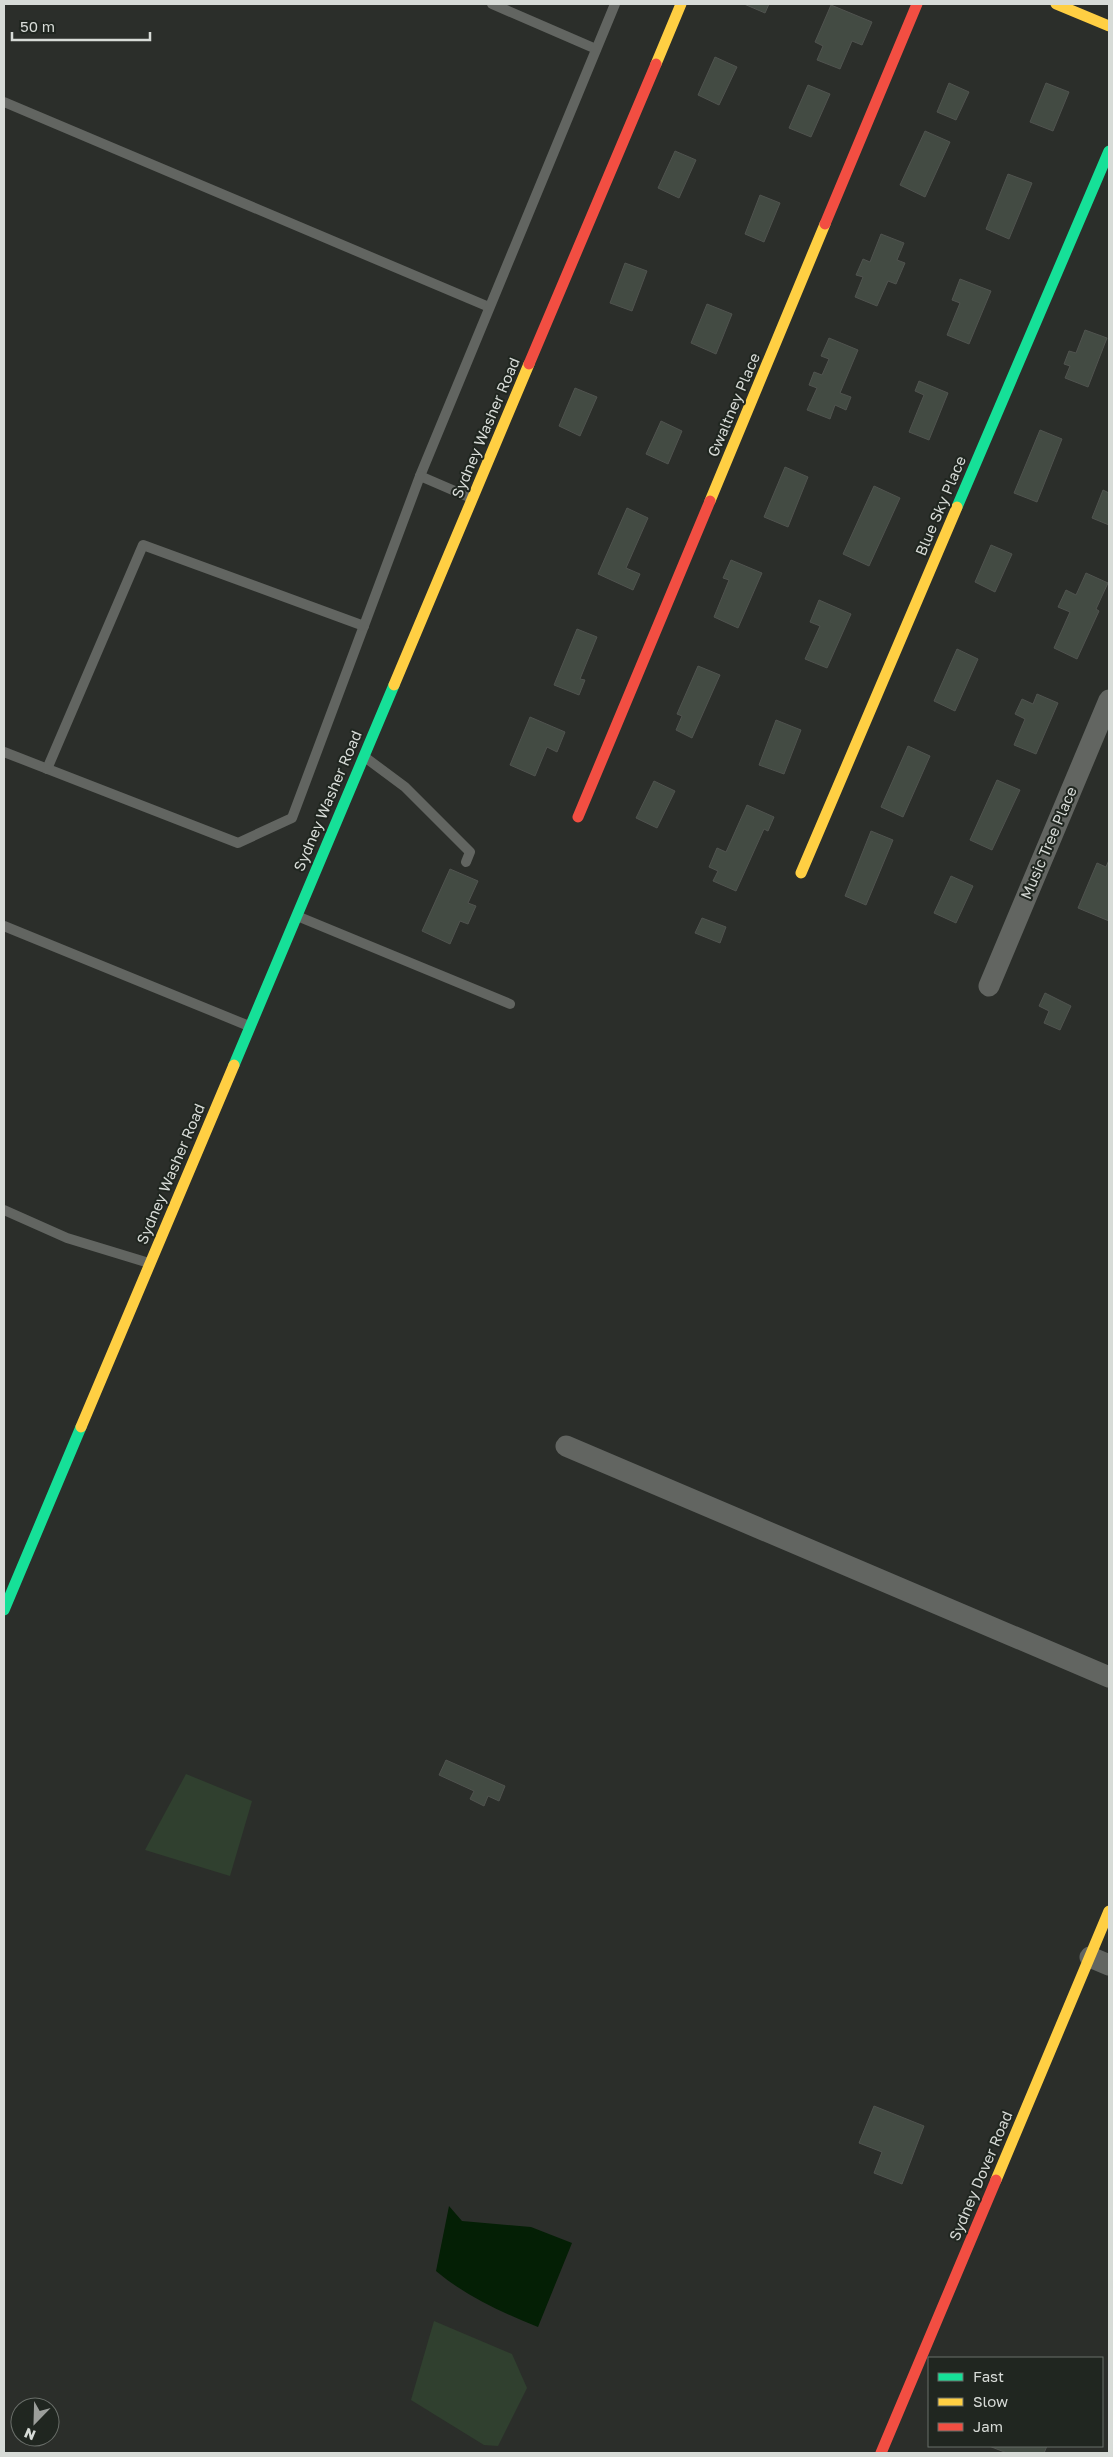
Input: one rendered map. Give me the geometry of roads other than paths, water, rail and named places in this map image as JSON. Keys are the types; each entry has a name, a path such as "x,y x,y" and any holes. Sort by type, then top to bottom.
{"street":[{"name":"Sydney Washer Road","path":"4,1610 681,4"},
{"name":"Gwaltney Place","path":"578,818 917,4"},
{"path":"1056,4 1109,26"},
{"name":"Blue Sky Place","path":"801,874 1109,151"},
{"name":"Music Tree Place","path":"989,986 1109,700"},
{"path":"566,1446 1109,1677"},
{"name":"Sydney Dover Road","path":"881,2453 1100,1961 1109,1911"}],"lane":[{"path":"492,4 596,49"},
{"path":"4,752 238,843 292,818 420,476 615,4"},
{"path":"4,102 489,307"},
{"path":"420,476 472,498"},
{"path":"47,769 143,545 364,626"},
{"path":"364,756 405,787 470,852 466,862"},
{"path":"296,915 510,1004"},
{"path":"4,926 250,1027"},
{"path":"4,1210 68,1238 150,1264"}]}
